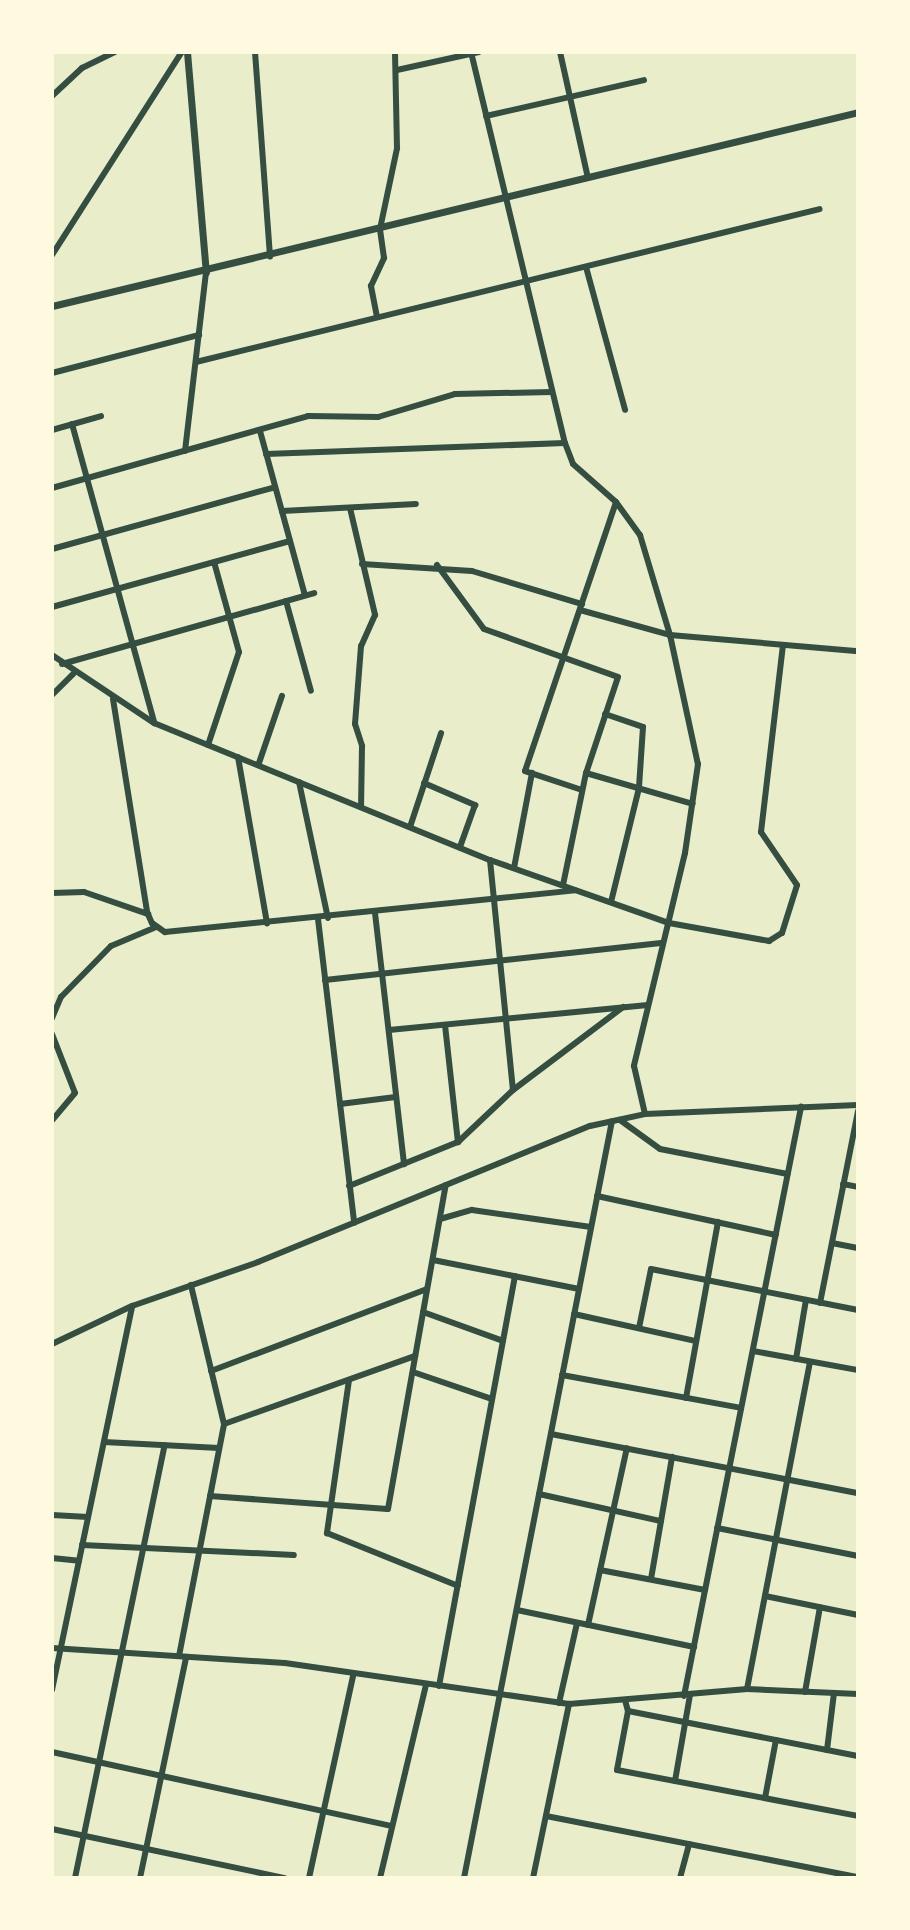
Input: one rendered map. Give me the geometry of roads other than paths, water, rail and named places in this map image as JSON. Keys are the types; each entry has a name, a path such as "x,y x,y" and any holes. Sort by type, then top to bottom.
{"street":[{"path":"52,96 82,68 115,52"},
{"path":"52,255 184,52"},
{"path":"184,52 206,272 185,451"},
{"path":"255,52 270,256"},
{"path":"377,317 371,286 384,258 380,229 397,148 395,52"},
{"path":"560,52 588,178"},
{"path":"397,70 474,53 505,199 565,443 573,464 616,502 640,535 670,635 698,764 669,923 661,943 634,1066 645,1114"},
{"path":"486,116 644,80"},
{"path":"52,306 206,272 858,112"},
{"path":"196,362 820,209"},
{"path":"586,267 625,410"},
{"path":"52,373 199,335"},
{"path":"52,488 308,416 378,417 455,394 552,392"},
{"path":"52,430 101,416"},
{"path":"72,424 154,723"},
{"path":"260,431 305,595"},
{"path":"266,454 565,443"},
{"path":"52,549 275,487"},
{"path":"582,790 525,771 616,502"},
{"path":"282,511 416,504"},
{"path":"350,508 375,615 361,646 355,724 362,746 361,807"},
{"path":"52,607 290,541"},
{"path":"208,745 239,652 214,562"},
{"path":"362,564 437,565 670,635 858,651"},
{"path":"437,565 484,629 563,660 618,677 586,773 563,885"},
{"path":"62,664 314,593"},
{"path":"286,601 311,691"},
{"path":"52,655 73,674 154,723 259,763 490,860 669,923 769,941 782,933 792,909 795,878 761,832 783,645"},
{"path":"52,695 73,674"},
{"path":"259,763 282,696"},
{"path":"113,699 148,914 156,927 173,934 577,890"},
{"path":"605,714 643,727 639,788 611,902"},
{"path":"410,827 441,733"},
{"path":"238,757 267,924"},
{"path":"514,868 532,773"},
{"path":"586,773 693,804"},
{"path":"299,782 328,918"},
{"path":"424,783 475,805 460,847"},
{"path":"490,860 513,1090"},
{"path":"52,893 84,892 148,914"},
{"path":"375,913 404,1164"},
{"path":"318,919 354,1223"},
{"path":"52,1018 61,997 111,946 156,927"},
{"path":"325,980 661,943"},
{"path":"389,1030 648,1005"},
{"path":"349,1186 458,1142 513,1090 623,1007"},
{"path":"445,1025 458,1142"},
{"path":"52,1034 75,1093 52,1120"},
{"path":"340,1104 396,1097"},
{"path":"675,1781 688,1723 687,1696 694,1647 801,1107"},
{"path":"52,1344 132,1306 616,1120 645,1114 801,1107 858,1108 820,1303"},
{"path":"616,1120 660,1149 788,1174"},
{"path":"464,1878 597,1196 616,1120"},
{"path":"843,1184 858,1187"},
{"path":"210,1496 388,1509 446,1185"},
{"path":"597,1196 776,1235"},
{"path":"440,1219 472,1210 591,1227"},
{"path":"686,1398 718,1222"},
{"path":"832,1243 858,1248"},
{"path":"433,1260 579,1289"},
{"path":"639,1328 651,1269 858,1310"},
{"path":"439,1686 515,1276"},
{"path":"140,1878 224,1424 191,1285"},
{"path":"211,1371 427,1289"},
{"path":"796,1359 806,1300"},
{"path":"52,1690 132,1306"},
{"path":"423,1312 503,1341"},
{"path":"574,1314 696,1341"},
{"path":"753,1351 858,1370"},
{"path":"224,1424 415,1356"},
{"path":"747,1689 810,1362"},
{"path":"413,1372 492,1399"},
{"path":"562,1375 741,1408"},
{"path":"349,1380 327,1533 458,1586"},
{"path":"551,1434 858,1493"},
{"path":"104,1442 219,1448"},
{"path":"75,1878 165,1445"},
{"path":"588,1625 627,1448"},
{"path":"651,1579 672,1457"},
{"path":"539,1494 661,1521"},
{"path":"52,1515 88,1517"},
{"path":"717,1528 858,1556"},
{"path":"82,1545 294,1555"},
{"path":"52,1558 79,1561"},
{"path":"600,1570 705,1590"},
{"path":"765,1596 858,1615"},
{"path":"805,1692 820,1607"},
{"path":"517,1610 694,1647"},
{"path":"559,1703 577,1623"},
{"path":"52,1648 285,1663 353,1676 569,1704 747,1689 858,1694"},
{"path":"309,1878 353,1676"},
{"path":"380,1878 426,1685"},
{"path":"827,1750 834,1693"},
{"path":"625,1700 628,1711 617,1770 858,1816"},
{"path":"544,1878 534,1877 569,1704"},
{"path":"628,1711 858,1756"},
{"path":"765,1798 776,1740"},
{"path":"52,1752 392,1826"},
{"path":"546,1816 858,1877"},
{"path":"52,1829 285,1878"},
{"path":"680,1878 689,1844"}]}
